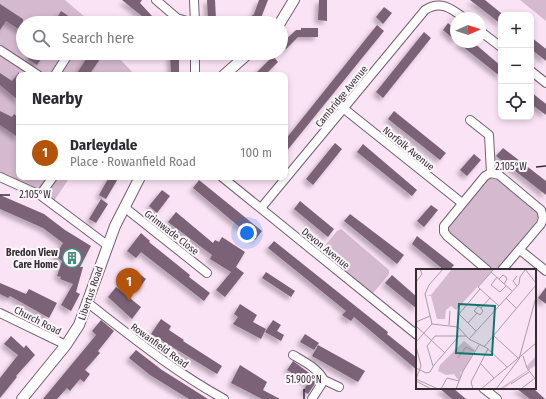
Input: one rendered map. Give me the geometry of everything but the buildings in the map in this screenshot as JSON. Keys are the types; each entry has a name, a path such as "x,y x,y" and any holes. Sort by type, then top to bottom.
{"street":[{"path":"156,0 175,16"},
{"path":"194,0 194,16"},
{"path":"284,16 294,0"},
{"name":"Cambridge Avenue","path":"288,175 422,13 432,5 441,4 449,6 456,12"},
{"path":"486,36 498,45"},
{"path":"0,50 33,72"},
{"path":"57,72 65,60"},
{"path":"195,60 195,72"},
{"path":"227,72 241,60"},
{"path":"534,73 546,83"},
{"name":"Norfolk Avenue","path":"344,108 462,203"},
{"path":"470,120 489,135 491,173"},
{"path":"486,269 447,236 444,232 444,226 485,176 491,173 499,175 542,213 541,224 503,269"},
{"path":"0,177 40,195 107,245"},
{"path":"40,195 51,180"},
{"name":"Libertus Road","path":"22,399 66,346 79,325 88,303 107,245 124,207 138,180"},
{"name":"Devon Avenue","path":"226,180 416,334"},
{"name":"Cambridge Avenue","path":"261,208 284,180"},
{"name":"Grimwade Close","path":"124,207 207,273"},
{"path":"520,250 546,271"},
{"name":"Rowanfield Road","path":"88,303 159,358 194,382 224,399"},
{"name":"Church Road","path":"0,313 66,346"},
{"path":"293,355 321,373 324,380 339,387"},
{"path":"312,399 324,380"},
{"path":"484,389 496,399"}],"shaded area":[{"path":"0,0 65,0 84,16 16,16 16,60 121,60 132,72 16,72 16,180 68,180 52,204 0,177"},
{"path":"520,0 546,0 546,21"},
{"path":"486,178 497,178 537,211 538,219 500,268 489,268 450,236 448,225"},
{"path":"341,229 389,270 389,274 370,297 318,254 337,231"}],"place":[{"name":"Bredon View Care Home","path":"72,258"},
{"name":"Darleydale","path":"129,301"}]}
